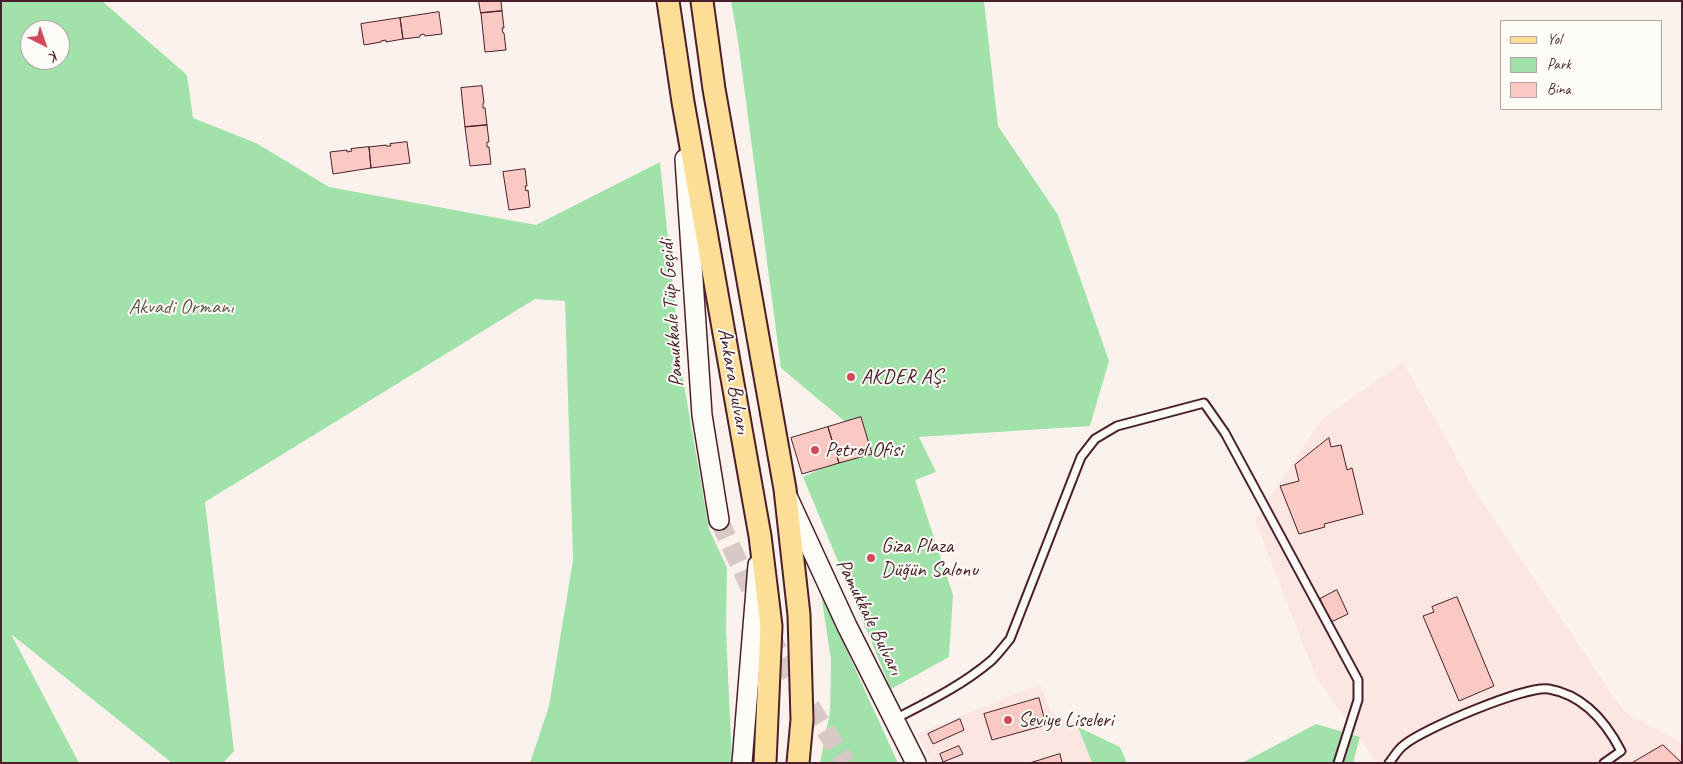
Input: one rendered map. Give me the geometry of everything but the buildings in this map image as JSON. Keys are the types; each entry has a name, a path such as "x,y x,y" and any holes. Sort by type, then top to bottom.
{"main road":[{"name":"Ankara Bulvarı","path":"668,1 683,102 760,536 771,626 765,763"},
{"name":"Ankara Bulvarı","path":"702,1 716,98 784,490 800,615 802,720 798,763"},
{"name":"Pamukkale Tüp Geçidi","path":"683,102 702,415 719,520"},
{"name":"Pamukkale Bulvarı","path":"784,490 847,626 916,763"},
{"path":"742,763 760,536"}],"lane":[{"path":"894,720 937,697 970,676 993,659 1010,639 1081,457 1095,439 1117,426 1204,403 1225,433 1358,680 1358,700 1338,763"},
{"path":"1389,763 1403,745 1448,720 1512,696 1547,688 1571,695 1593,711 1612,733 1621,751 1604,763"}],"shaded area":[{"path":"1403,362 1475,491 1624,712 1682,743 1682,763 1377,763 1316,677 1255,520 1321,420"},
{"name":"Seviye Liseleri","path":"1040,684 1051,713 1078,727 1092,763 932,763 917,734"}],"green space":[{"name":"Akvadi Ormanı","path":"1,1 102,1 187,75 193,118 256,143 329,187 536,225 660,162 682,373 709,529 727,568 726,630 732,763 530,763 549,706 573,560 565,301 535,299 205,502 234,751 223,763 172,763 11,634 79,763 1,763"},
{"path":"731,1 984,1 998,126 1058,215 1109,361 1090,426 919,437 936,472 915,480 953,595 949,657 891,689 803,477 873,445 781,368 738,41"},
{"path":"821,594 898,763 820,763 830,712 831,660"},
{"path":"1316,724 1360,737 1353,763 1242,763"},
{"path":"1078,727 1120,747 1127,763 1092,763"}],"tunnel":[{"path":"719,520 758,605"},
{"path":"770,633 785,666 846,763"}],"place":[{"name":"AKDER AŞ.","path":"851,377"},
{"name":"Petrol Ofisi","path":"815,450"},
{"name":"Giza Plaza Düğün Salonu","path":"871,558"},
{"name":"Seviye Liseleri","path":"1008,720"}]}
